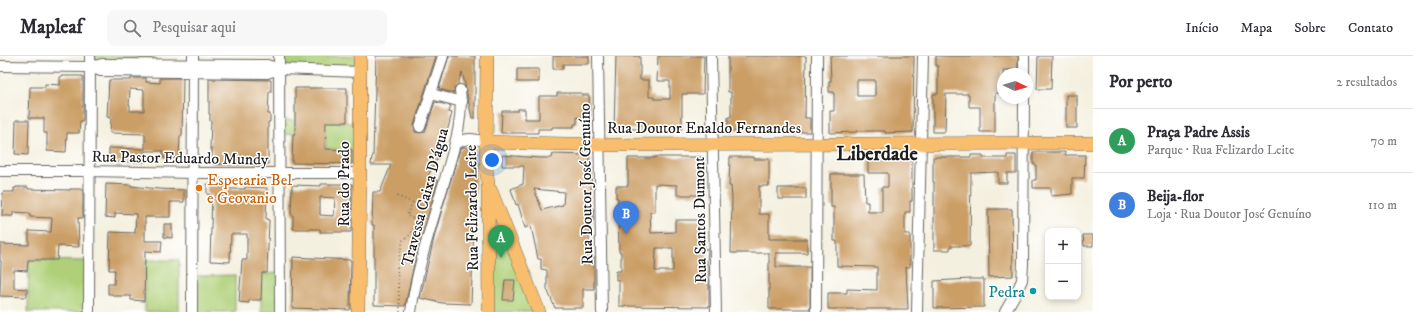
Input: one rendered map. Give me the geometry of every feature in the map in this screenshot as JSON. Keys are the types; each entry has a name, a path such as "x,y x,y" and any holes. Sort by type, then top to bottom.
{"main road":[{"name":"Rua do Prado","path":"358,312 360,56"},
{"name":"Rua Felizardo Leite","path":"486,56 488,312"},
{"name":"Rua Doutor Enaldo Fernandes","path":"487,142 600,145 1093,143"},
{"path":"488,184 539,312"}],"street":[{"path":"89,312 90,56"},
{"path":"279,56 280,312"},
{"path":"420,127 443,56"},
{"name":"Rua Doutor José Genuíno","path":"598,56 602,312"},
{"name":"Rua Santos Dumont","path":"711,56 716,312"},
{"path":"816,56 816,312"},
{"path":"917,312 923,56"},
{"path":"1024,56 1024,68"},
{"path":"192,312 194,64"},
{"path":"0,66 90,67 101,71 194,64 267,74 280,69 360,72"},
{"name":"Travessa Caixa D'água","path":"411,312 417,281 458,134 462,102 460,90"},
{"path":"431,94 462,102"},
{"path":"1005,312 1017,292 1022,280 1024,104"},
{"path":"455,145 464,139 470,138 487,142"},
{"name":"Rua Pastor Eduardo Mundy","path":"0,171 89,170 194,173 360,173"}],"path":[{"path":"397,196 423,207 431,189 427,186 431,176 437,172"},
{"path":"400,312 397,267 402,240 409,236 418,220 407,216 413,202"}],"green space":[{"path":"94,56 154,56 154,68 94,67"},
{"path":"279,56 356,56 356,69 280,69"},
{"path":"279,120 360,123 360,150 326,149 326,135 279,134"},
{"path":"488,205 539,312 489,312"},
{"path":"29,260 89,261 89,312 28,312"},
{"path":"145,260 179,260 179,312 145,312"},
{"path":"280,273 280,312 261,312 261,274"},
{"path":"235,275 235,312 192,312 192,276"}],"building":[{"path":"376,56 436,56 414,125 415,132 425,132 435,102 451,106 449,112 452,113 438,159 428,176 438,181 415,260 405,306 374,305 374,225 372,225 373,192 380,192 391,165 371,165 373,156"},
{"path":"449,56 475,56 475,118 472,118 462,72 458,84 454,88 454,93 439,89"},
{"path":"553,56 589,56 589,64 563,64 563,69 553,69"},
{"path":"616,56 640,56 640,80 649,80 649,97 654,97 654,99 670,99 670,81 657,81 658,56 704,56 703,94 682,94 682,129 656,130 614,128"},
{"path":"728,56 806,56 805,118 810,118 810,132 783,132 783,129 746,129 746,131 728,131 728,117 731,117 731,92 728,92"},
{"path":"830,56 914,56 913,132 885,133 885,131 857,131 830,133 830,111 834,111 834,92 829,92 829,81 831,81","holes":["857,80 875,80 875,96 857,96"]},
{"path":"936,56 1018,56 1018,68 997,68 997,93 995,93 995,132 980,132 980,107 969,107 969,94 946,94 945,132 933,132 933,94 938,94 938,66 936,66"},
{"path":"1038,56 1052,56 1051,89 1037,89"},
{"path":"517,69 539,69 539,82 517,82"},
{"path":"60,76 83,76 83,121 80,121 79,133 67,133 66,152 47,151 47,133 44,133 44,118 29,118 30,87 45,87 45,84 60,85"},
{"path":"131,78 146,78 146,82 160,83 160,78 183,78 182,136 180,136 179,158 163,158 163,151 145,151 145,162 109,162 109,148 145,149 145,134 110,133 111,118 107,117 109,80 131,80","holes":["130,89 144,90 144,111 130,111"]},
{"path":"209,79 271,80 268,114 270,114 270,122 268,122 268,164 212,164 212,149 210,149 211,121 209,114"},
{"path":"295,88 347,88 347,122 326,122 325,149 352,150 352,164 292,163 293,134 295,134"},
{"path":"557,93 582,93 582,95 589,95 590,117 577,117 577,124 574,124 574,127 552,127 552,129 538,129 538,133 501,133 502,111 518,111 518,109 525,109 525,119 539,119 539,96 557,96"},
{"path":"1066,95 1077,95 1077,128 1066,128"},
{"path":"16,120 29,120 28,155 15,154"},
{"path":"464,147 476,148 473,172 476,172 471,304 442,303 420,298 436,230 460,149"},
{"path":"1033,152 1065,152 1065,155 1085,155 1084,178 1072,178 1072,194 1051,196 1051,188 1033,188 1033,180 1036,180 1036,164 1033,164"},
{"path":"553,154 590,155 589,169 592,169 590,209 593,209 593,221 590,221 589,242 591,242 590,257 594,257 594,289 583,289 583,308 555,308 547,289 547,270 541,269 541,259 538,259 531,226 525,228 518,204 516,205 511,189 523,184 524,166 502,166 502,155 552,158","holes":["534,189 564,192 563,205 542,210"]},
{"path":"884,154 899,154 899,158 912,158 912,201 910,201 910,212 905,212 905,234 910,234 910,267 906,267 908,309 828,309 828,293 847,293 847,289 877,290 877,267 837,266 837,241 834,241 834,207 831,207 831,174 864,174 865,202 868,202 868,212 882,212 882,187 888,187 888,173 868,173 868,156 884,156"},
{"path":"971,155 983,155 983,158 1007,158 1007,155 1016,155 1016,173 1007,173 1007,183 998,183 998,172 971,173 970,246 950,246 950,250 934,250 933,157 971,157"},
{"path":"704,157 704,195 677,195 677,185 655,184 655,212 650,212 651,233 675,232 675,220 703,220 704,249 708,249 707,265 709,265 709,307 619,306 619,280 616,280 616,271 621,271 621,252 619,252 618,198 616,198 616,186 628,186 628,158","holes":["656,248 673,248 673,271 655,271"]},
{"path":"730,157 754,157 754,159 769,159 769,186 759,186 759,214 769,214 769,239 807,239 807,253 776,253 776,267 810,267 810,309 769,309 769,253 731,253 732,199 731,186 729,186"},
{"path":"106,184 184,190 184,202 170,202 170,217 145,217 145,241 162,241 161,252 145,251 144,301 131,300 131,296 113,296 113,294 108,294 108,284 114,284 115,270 109,270 110,232 135,233 136,214 115,213 115,218 105,217"},
{"path":"207,184 226,185 226,189 245,189 245,187 267,188 266,219 269,220 267,273 262,273 261,300 249,300 249,303 239,302 242,260 247,260 247,234 231,234 230,262 210,261 212,195 207,194"},
{"path":"321,184 352,184 351,232 320,232 320,229 293,229 293,215 291,214 292,185 321,186","holes":["320,197 335,198 334,216 320,215"]},
{"path":"28,187 28,189 83,189 83,218 78,218 79,247 58,246 57,260 28,260 27,271 14,270 14,288 27,289 27,297 0,296 0,244 29,245 29,231 51,232 52,218 30,217 30,213 13,212 13,216 2,216 3,192 14,192 14,188"},
{"path":"778,188 806,188 806,199 778,199"},
{"path":"988,209 1012,209 1013,276 989,277"},
{"path":"164,224 172,224 172,238 164,237"},
{"path":"1083,235 1093,235 1093,246 1084,246"},
{"path":"293,257 351,260 350,310 292,308"},
{"path":"984,279 984,307 934,308 934,281"},
{"path":"505,280 515,280 513,300 503,300"}],"place":[{"name":"Espetaria Bel e Geovanio","path":"199,188"},
{"name":"Beija-flor","path":"626,234"},
{"name":"Praça Padre Assis","path":"501,258"},
{"name":"Pedra","path":"1033,291"}],"district":[{"name":"Liberdade","path":"877,153"}]}
